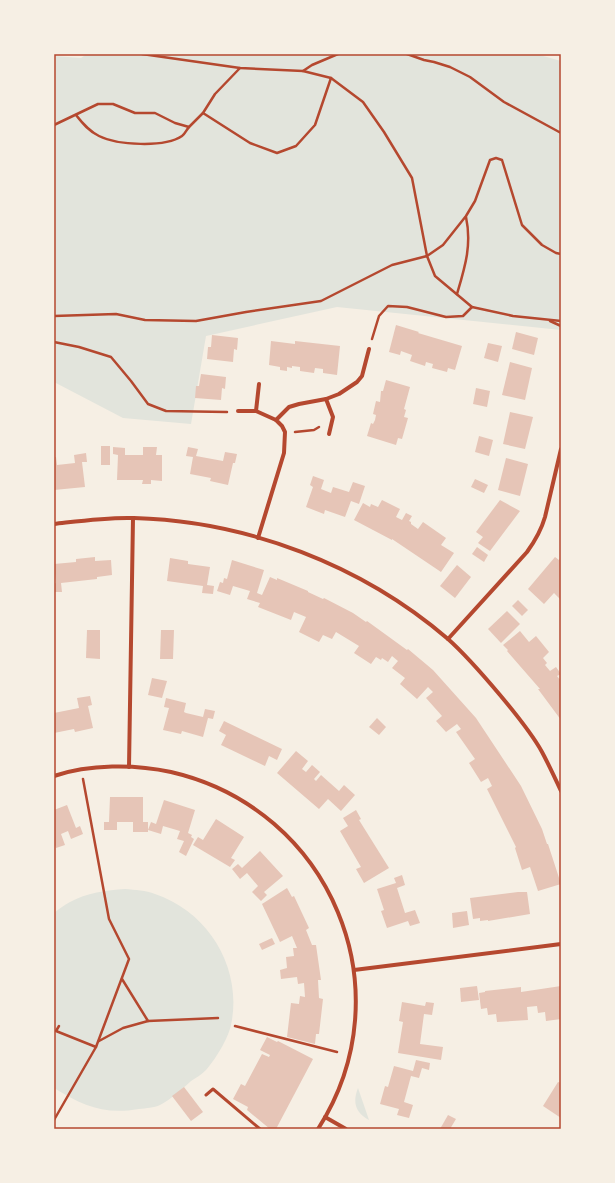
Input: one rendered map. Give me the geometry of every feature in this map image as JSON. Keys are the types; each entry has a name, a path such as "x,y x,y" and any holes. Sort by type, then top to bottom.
{"street":[{"path":"276,420 289,407 326,399 339,394 357,382 362,376 369,349"},
{"path":"256,411 259,384"},
{"path":"326,399 333,417 329,434"},
{"path":"238,411 256,411 276,420 285,432 284,453 258,538"},
{"path":"448,639 534,542 542,528 561,449"},
{"path":"129,767 133,518"},
{"path":"54,524 90,520 133,518 174,521 213,527 258,538 299,551 336,567 376,588 411,611 448,639 486,678 542,751 561,791"},
{"path":"54,776 82,770 129,767 159,770 188,776 216,786 242,800 273,822 289,837 308,860 325,885 338,912 348,940 354,970 356,998 355,1020 349,1056 339,1087 318,1129"},
{"path":"354,970 561,944"},
{"path":"325,1117 346,1129"}],"lane":[{"path":"206,1095 213,1089 260,1129"}],"path":[{"path":"142,54 240,68 302,71 331,78 363,102 384,132 412,178 427,256 435,276 472,306 513,316 561,321"},
{"path":"302,71 338,54"},
{"path":"407,54 450,67 463,73 504,102 561,133"},
{"path":"76,115 87,128 100,136 129,144 162,143 182,136 203,113 215,94 240,68"},
{"path":"203,113 250,143 277,153 296,146 315,125 331,78"},
{"path":"54,125 98,104 113,104 135,113 155,113 175,123 189,127"},
{"path":"54,316 116,314 145,320 196,321 246,312 321,302 392,264 427,256 443,245 466,216 475,201 490,160 496,158 502,160 522,225 542,245 556,253 561,254"},
{"path":"457,294 468,256 469,231 466,216"},
{"path":"369,349 379,316 388,306 407,307 446,317 463,316 472,306"},
{"path":"546,320 561,326"},
{"path":"54,342 79,347 111,357 132,381 148,404 166,410 222,413 238,411"},
{"path":"54,1120 96,1047 129,959 109,919 82,770"},
{"path":"122,978 148,1021"},
{"path":"98,1041 123,1028 148,1021 218,1018"},
{"path":"59,1026 56,1032 96,1047"},
{"path":"235,1026 349,1056"}],"shaded area":[{"path":"87,54 536,54 561,61 561,330 337,307 206,336 191,424 123,418 54,382 54,56 81,58"},
{"path":"125,889 148,892 174,902 191,914 206,929 218,945 226,964 232,983 233,1004 231,1025 227,1037 210,1066 199,1076 160,1105 150,1108 115,1111 94,1108 75,1100 54,1088 54,913 68,903 83,896 104,891"},
{"path":"358,1088 369,1120 358,1111 356,1107 355,1098"}],"building":[{"path":"396,325 462,346 455,370 448,368 447,372 432,368 433,364 426,362 425,366 410,361 412,355 401,351 400,355 389,352"},
{"path":"516,332 538,338 534,355 512,349"},
{"path":"212,335 238,338 237,350 234,349 233,362 207,359 208,347 211,347"},
{"path":"271,341 295,344 295,341 340,346 337,375 323,373 323,369 315,368 314,373 300,371 300,367 292,366 292,368 287,367 287,371 280,370 280,367 269,365"},
{"path":"488,343 502,346 498,362 484,358"},
{"path":"510,362 532,368 525,400 502,395"},
{"path":"201,374 226,377 225,389 222,388 221,400 195,398 196,386 199,386"},
{"path":"386,380 410,387 404,409 406,410 404,417 408,418 402,439 398,438 396,445 367,436 371,423 373,424 375,420 376,415 373,414 376,401 380,402 381,391 383,391"},
{"path":"476,388 490,391 487,407 473,404"},
{"path":"510,412 533,417 525,449 503,444"},
{"path":"479,436 493,440 489,456 475,452"},
{"path":"101,446 110,446 110,465 101,465"},
{"path":"113,447 125,448 125,455 143,455 143,447 157,447 156,455 162,455 162,481 151,480 151,484 142,484 143,480 117,480 118,455 113,454"},
{"path":"188,447 198,449 196,456 223,461 225,452 237,454 235,463 233,463 228,485 210,481 211,478 190,474 193,457 186,456"},
{"path":"86,453 87,462 82,462 85,487 54,490 54,457 56,457 57,465 75,463 74,455"},
{"path":"506,458 528,464 520,496 498,490"},
{"path":"313,476 324,480 321,489 331,493 333,487 349,492 353,482 365,486 359,504 351,501 345,517 325,510 324,514 306,507 313,487 310,485"},
{"path":"475,479 488,485 484,493 471,487"},
{"path":"382,500 400,509 396,517 402,520 406,513 412,516 409,521 418,529 423,522 446,538 441,545 454,553 441,572 392,539 354,520 363,503 370,507 371,504 378,507"},
{"path":"500,500 520,511 490,551 478,543 483,537 476,532"},
{"path":"477,547 488,555 484,562 472,554"},
{"path":"95,557 95,561 111,560 112,575 97,577 97,579 61,583 62,592 54,592 54,584 56,583 54,564 76,562 76,559"},
{"path":"555,557 559,560 561,557 561,600 554,593 544,604 528,589"},
{"path":"170,558 188,561 188,564 210,567 207,585 214,586 213,594 202,593 203,586 167,581"},
{"path":"232,560 264,570 257,593 262,595 270,577 277,580 277,578 323,599 324,598 353,613 366,622 367,621 407,650 408,649 433,670 476,718 521,786 542,829 561,884 538,891 530,867 522,870 515,848 516,847 487,789 492,786 488,778 481,782 469,763 475,759 456,732 461,729 457,724 446,732 436,721 442,716 426,698 433,692 428,687 417,699 400,684 405,678 392,668 398,661 392,656 388,662 382,658 381,660 376,657 371,664 354,653 359,646 336,632 332,639 323,635 319,642 299,632 306,617 294,612 291,620 258,607 260,603 247,599 250,591 233,586 230,595 217,591 220,582 223,583 224,578 227,579"},
{"path":"457,565 471,577 455,598 440,586"},
{"path":"518,600 528,610 522,616 512,606"},
{"path":"507,611 520,624 501,643 488,629"},
{"path":"87,630 100,630 100,659 86,658"},
{"path":"161,630 174,630 173,659 160,659"},
{"path":"520,631 529,642 536,636 549,652 543,658 547,663 545,665 550,671 556,667 561,674 557,676 561,681 561,720 538,689 540,689 503,645"},
{"path":"152,678 167,681 162,698 148,695"},
{"path":"90,696 92,705 88,706 93,728 75,732 74,729 54,733 54,713 79,708 77,698"},
{"path":"166,698 186,703 184,712 186,713 203,717 205,709 215,711 213,719 208,718 203,737 182,731 181,734 163,730 169,708 164,707"},
{"path":"377,718 386,727 379,735 369,727"},
{"path":"224,721 282,749 277,760 269,756 265,766 221,745 226,735 219,731"},
{"path":"296,751 308,761 302,769 306,772 312,765 320,772 314,779 316,781 321,775 339,791 344,785 355,795 341,811 328,799 319,809 277,773"},
{"path":"110,797 143,797 143,822 148,822 148,832 133,832 133,822 117,822 117,830 104,830 104,822 109,822"},
{"path":"164,800 195,810 188,833 192,835 191,837 194,839 186,856 179,852 184,841 177,839 180,831 163,826 161,834 148,830 151,822 156,824"},
{"path":"67,805 76,828 80,826 83,834 71,839 68,831 61,834 65,845 56,848 55,845 54,846 54,810"},
{"path":"356,810 361,819 359,820 389,868 364,883 356,869 361,867 340,831 348,826 343,818"},
{"path":"216,819 244,837 231,858 235,860 230,867 193,845 198,837 203,840"},
{"path":"260,851 283,876 264,892 267,895 261,901 252,892 258,886 247,873 240,879 232,869 238,864 242,868"},
{"path":"402,875 405,885 397,888 405,913 415,910 420,923 410,926 408,921 387,928 381,911 384,910 377,889 396,883 394,878"},
{"path":"287,888 292,897 294,896 309,928 306,930 312,945 316,945 321,980 318,980 319,998 323,999 319,1034 316,1034 315,1044 287,1037 291,1003 299,1004 300,996 305,997 304,983 298,984 297,977 281,979 280,970 287,968 286,957 294,956 293,948 297,948 292,936 280,942 262,904"},
{"path":"527,892 530,914 488,921 480,921 480,918 473,919 470,898"},
{"path":"467,911 469,925 453,928 452,913"},
{"path":"272,938 275,944 262,950 259,944"},
{"path":"477,986 479,1000 461,1002 460,988"},
{"path":"561,986 561,1019 546,1021 545,1012 538,1013 537,1006 527,1007 528,1020 497,1022 496,1014 488,1015 487,1008 481,1009 479,993 485,991 521,987 521,992"},
{"path":"402,1002 425,1006 426,1002 434,1003 432,1015 424,1014 420,1044 443,1047 441,1060 398,1053 403,1022 399,1021"},
{"path":"267,1037 313,1059 276,1129 270,1129 247,1110 248,1107 233,1099 241,1084 245,1086 262,1054 269,1057 270,1055 260,1050"},
{"path":"416,1060 430,1063 429,1070 422,1068 419,1078 411,1076 404,1102 413,1105 409,1118 397,1115 399,1109 380,1104 385,1086 388,1087 394,1066 413,1071"},
{"path":"558,1082 561,1083 561,1118 543,1106"},
{"path":"184,1087 203,1112 191,1121 172,1096"},
{"path":"448,1115 456,1119 450,1129 440,1129"}]}
